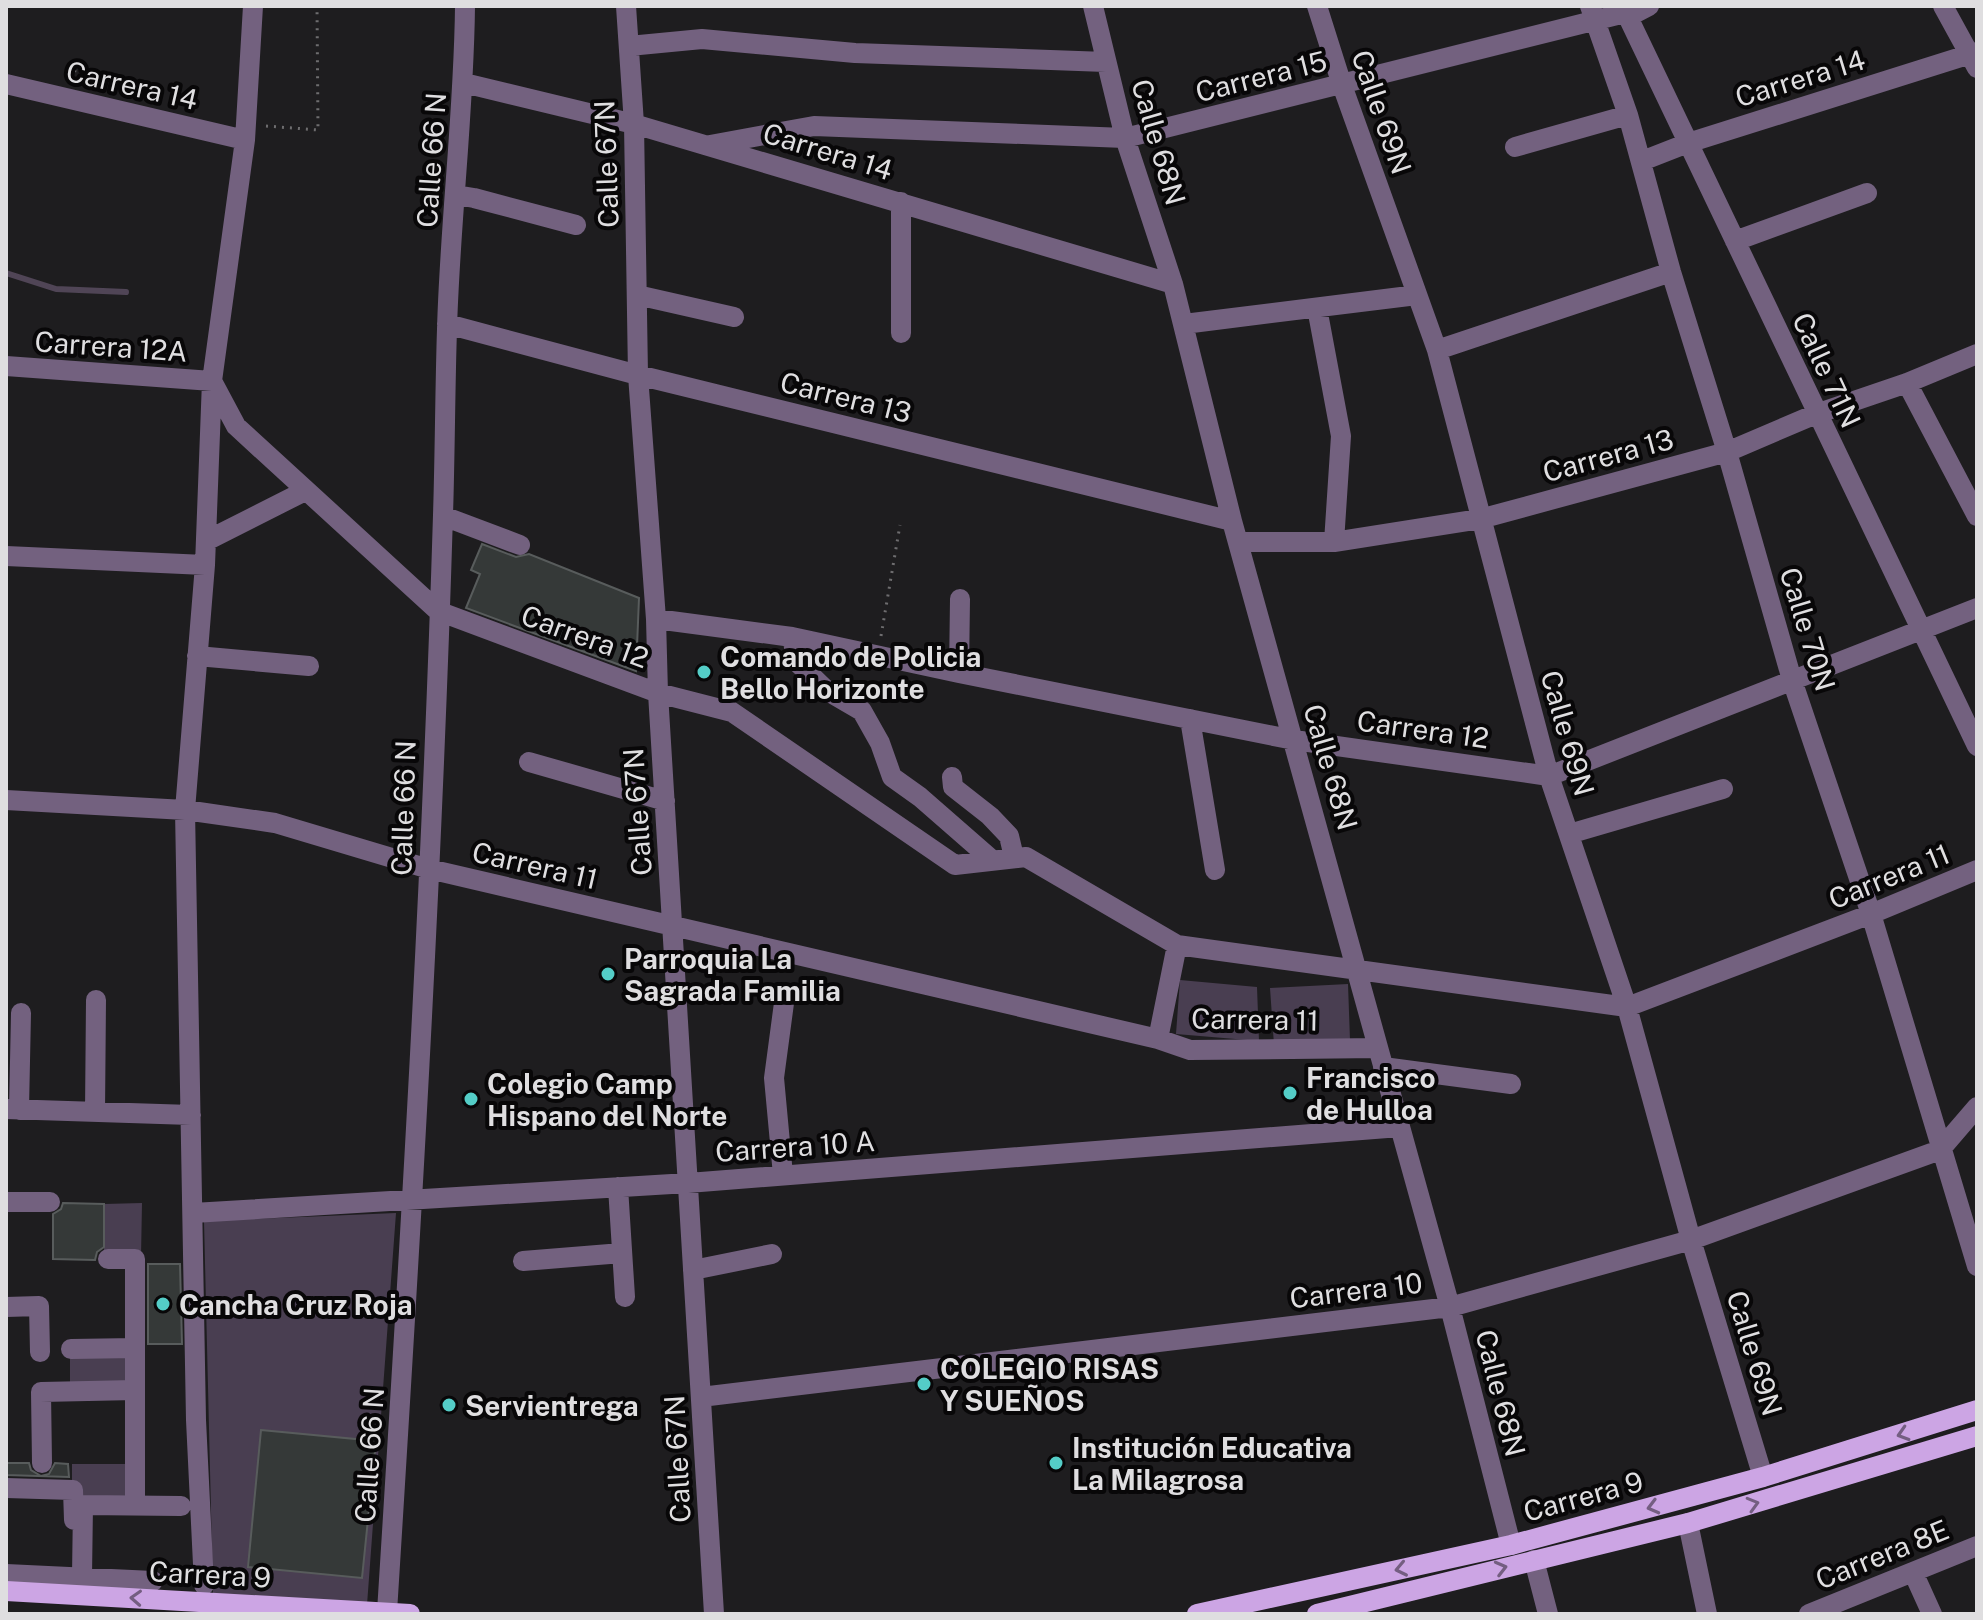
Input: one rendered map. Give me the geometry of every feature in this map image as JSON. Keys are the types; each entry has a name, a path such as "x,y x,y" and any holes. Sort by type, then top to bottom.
{"main road":[{"name":"Carrera 9","path":"1197,1614 1511,1545 1763,1477 1977,1410"},
{"name":"Carrera 9","path":"1317,1614 1688,1523 1977,1436"},
{"name":"Carrera 9","path":"6,1591 410,1614"}],"street":[{"path":"204,1585 196,1420 185,810 205,565 212,381 245,132 253,6"},
{"name":"Calle 66 N","path":"387,1612 413,1198 429,869 447,324 464,83 465,6"},
{"name":"Calle 67N","path":"626,6 634,124 638,375 656,619 714,1614"},
{"name":"Calle 68N","path":"1093,6 1125,138 1184,324 1232,521 1450,1307 1511,1545"},
{"name":"Calle 69N","path":"1317,6 1342,85 1437,350 1549,776 1627,1007 1691,1240 1763,1477"},
{"name":"Carrera 15","path":"710,145 814,126 1125,138 1342,85 1606,13 1649,6"},
{"path":"1943,6 1974,58"},
{"name":"Calle 70N","path":"1606,13 1628,115 1671,272 1727,452 1792,680 1871,914 1977,1266"},
{"name":"Calle 71N","path":"1606,13 1688,143 1977,746"},
{"path":"629,46 702,39 855,53 1106,62"},
{"name":"Carrera 14","path":"1642,161 1688,143 1974,58"},
{"name":"Carrera 14","path":"464,83 710,145 1173,284"},
{"name":"Carrera 14","path":"6,84 245,132"},
{"path":"1515,147 1628,115"},
{"path":"1735,241 1867,193"},
{"path":"456,195 576,225"},
{"path":"901,202 901,333"},
{"path":"1437,350 1671,272"},
{"path":"637,295 734,317"},
{"path":"1184,324 1417,295"},
{"path":"1317,308 1341,436 1334,542"},
{"name":"Carrera 13","path":"447,324 638,375 1232,521"},
{"name":"Carrera 13","path":"1238,542 1334,542 1480,519 1727,452 1816,414 1907,383 1977,354"},
{"name":"Carrera 12A","path":"6,366 212,381"},
{"name":"Carrera 12","path":"212,381 236,426 438,611 658,693 732,712 955,865 1026,857 1177,945 1357,968"},
{"path":"1907,383 1977,516"},
{"path":"206,541 305,491"},
{"path":"443,516 520,545"},
{"path":"6,556 205,565"},
{"path":"959,673 960,599"},
{"name":"Carrera 12","path":"656,619 792,637 1294,740 1549,776 1977,608"},
{"path":"792,637 797,662 826,690 862,711 873,726 892,777 920,797 991,859"},
{"path":"197,656 309,666"},
{"path":"1190,719 1215,870"},
{"path":"529,762 665,801"},
{"path":"952,777 953,787 990,816 1009,836 1014,857"},
{"path":"1569,834 1723,789"},
{"name":"Carrera 11","path":"6,800 185,810 275,823 429,869 1158,1039 1190,1050 1381,1057 1511,1084"},
{"name":"Carrera 11","path":"1357,968 1627,1007 1977,870"},
{"path":"1158,1039 1177,945"},
{"path":"95,1112 96,1000"},
{"path":"783,1175 774,1078 784,1003"},
{"path":"21,1013 13,1110 191,1115"},
{"name":"Carrera 10","path":"701,1397 1450,1307 1691,1240 1940,1150 1977,1107"},
{"name":"Carrera 10 A","path":"193,1213 688,1183 1400,1127"},
{"path":"618,1187 625,1297"},
{"path":"6,1202 50,1202"},
{"path":"523,1261 622,1253"},
{"path":"693,1270 772,1254"},
{"path":"108,1259 135,1259 135,1506"},
{"path":"6,1307 39,1306 40,1352"},
{"path":"71,1349 135,1348"},
{"path":"42,1463 41,1392 135,1390"},
{"path":"6,1488 135,1506 181,1506"},
{"path":"78,1498 79,1576"},
{"path":"1688,1523 1703,1610"},
{"name":"Carrera 8E","path":"1809,1614 1851,1606 1913,1572 1977,1546"},
{"path":"1534,1560 1548,1614"},
{"path":"1913,1572 1932,1614"},
{"path":"6,1574 153,1581"}],"path":[{"path":"245,132 318,130 317,6"},
{"path":"878,656 900,525"}],"shaded area":[{"path":"1180,980 1257,987 1259,1041 1176,1034"},
{"path":"1348,984 1350,1040 1274,1045 1270,988"},
{"path":"142,1203 141,1257 104,1257 104,1204"},
{"path":"396,1213 367,1605 213,1594 204,1221"},
{"path":"134,1350 133,1389 70,1389 70,1351"},
{"path":"72,1464 132,1464 132,1502 72,1502"}],"building":[{"path":"482,544 516,557 529,554 639,598 636,671 466,608 480,574 471,570"},
{"path":"63,1203 104,1204 104,1247 97,1252 95,1260 53,1259 53,1214 61,1209"},
{"name":"Cancha Cruz Roja","path":"148,1264 180,1264 182,1344 148,1344"},
{"path":"261,1430 376,1441 362,1578 248,1567"},
{"path":"6,1463 29,1463 31,1470 41,1476 49,1474 55,1463 68,1464 69,1477 6,1475"}],"waterway":[{"path":"6,273 56,289 126,292"}],"place":[{"name":"Comando de Policia Bello Horizonte","path":"704,672"},
{"name":"Parroquia La Sagrada Familia","path":"608,974"},
{"name":"Francisco de Hulloa","path":"1290,1093"},
{"name":"Colegio Camp Hispano del Norte","path":"471,1099"},
{"name":"Cancha Cruz Roja","path":"163,1304"},
{"name":"COLEGIO RISAS Y SUEÑOS","path":"924,1384"},
{"name":"Servientrega","path":"449,1405"},
{"name":"Institución Educativa La Milagrosa","path":"1056,1463"}]}
